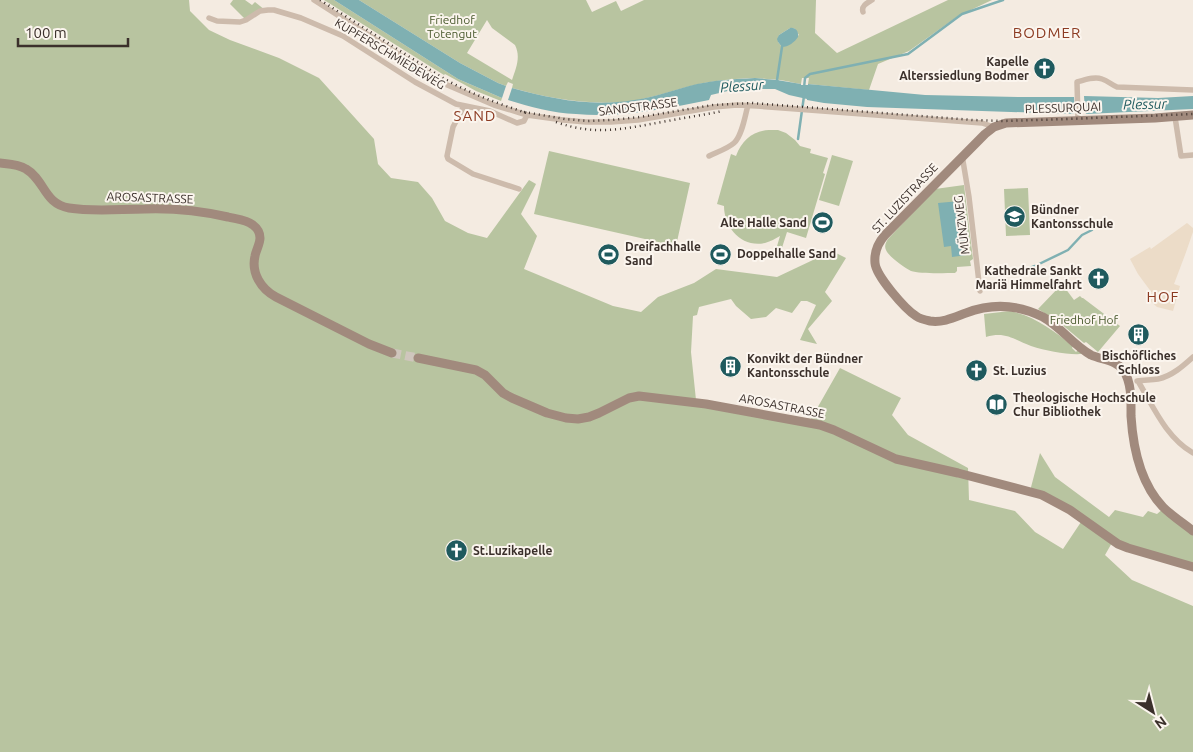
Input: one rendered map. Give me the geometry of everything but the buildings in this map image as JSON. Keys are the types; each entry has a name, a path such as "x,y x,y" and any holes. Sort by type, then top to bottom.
{"main road":[{"name":"PLESSURQUAI","path":"994,127 1006,123 1078,117 1175,117 1193,115"},
{"name":"ST. LUZISTRASSE","path":"994,127 885,235 875,255 877,272 912,313 922,319 933,322 939,322 994,306 1020,308 1034,313 1048,320 1088,353 1110,361 1122,368 1129,383"},
{"name":"AROSASTRASSE","path":"0,163 12,164 28,170 51,200 68,208 186,210 220,215 251,223 256,228 260,237 255,257 255,271 258,280 266,290 362,341 392,353"},
{"name":"AROSASTRASSE","path":"418,358 476,370 485,375 503,393 512,398 547,413 566,418 578,419 589,417 629,398 644,396 706,404 820,425 896,460 958,472 1042,495 1070,510 1118,544 1193,567"},
{"path":"1129,383 1134,442 1137,459 1144,479 1164,508 1193,531"}],"street":[{"name":"SANDSTRASSE","path":"314,0 445,84 494,105 528,115 586,122 611,122 638,120 714,107 748,106 982,123 994,127"},
{"path":"863,12 863,6 872,0"},
{"name":"KUPFERSCHMIEDEWEG","path":"209,18 217,21 240,22 260,11 274,10 301,18 343,36 415,82 452,102 490,111 518,123 525,120 528,115"},
{"path":"1078,117 1077,82 1096,78 1117,87 1193,90"},
{"path":"464,106 452,129 448,159 470,173 518,189"},
{"path":"709,156 736,141 740,134 748,106"},
{"path":"1175,117 1181,156 1193,156"},
{"name":"MÜNZWEG","path":"961,158 969,197 980,291"},
{"path":"1129,383 1158,379 1169,375 1193,357"},
{"path":"1138,381 1171,435 1182,446 1193,453"}],"green space":[{"path":"0,0 189,0 190,11 209,30 279,58 319,78 374,139 378,164 391,178 418,182 432,198 445,221 468,233 487,238 529,180 536,184 521,214 537,236 524,269 613,306 641,312 658,297 694,283 716,269 777,277 832,251 846,258 825,292 832,301 808,329 817,344 800,340 816,305 807,301 801,301 792,313 776,308 766,317 751,319 731,299 699,307 697,315 693,316 691,352 696,400 811,419 840,368 901,398 892,415 908,435 968,468 969,500 1015,511 1035,532 1063,549 1083,519 1030,491 1040,453 1055,477 1109,517 1115,510 1143,517 1148,511 1157,514 1164,508 1193,531 1193,567 1113,541 1105,555 1132,580 1193,606 1193,752 0,752"},
{"path":"233,0 245,0 252,5 255,2 265,10 246,20 230,4"},
{"path":"324,0 334,0 458,79 502,98 501,101 444,75"},
{"name":"Friedhof Totengut","path":"359,0 586,0 592,12 616,1 621,11 644,0 816,0 815,33 837,53 948,0 992,0 958,16 909,51 878,64 869,90 808,84 809,78 802,78 801,84 759,78 724,80 699,84 633,101 602,103 557,98 512,88 513,84 508,82 506,86 498,83 460,63","holes":["487,20 492,28 515,45 517,49 518,58 512,80 467,53","790,28 794,28 799,35 782,47 778,42 779,35"]},
{"path":"778,130 786,133 800,146 811,149 810,153 828,158 806,238 787,232 780,254 775,253 780,236 765,243 757,244 742,239 736,235 727,222 724,206 717,204 731,154 736,156 741,145 753,134"},
{"path":"549,151 690,183 676,246 534,214"},
{"path":"832,155 853,161 839,206 819,200"},
{"path":"964,185 973,259 970,261 971,266 957,267 955,273 915,272 897,262 887,253 885,247 888,239 935,189"},
{"path":"1028,188 1030,235 1006,236 1004,189"},
{"name":"Friedhof Hof","path":"1062,284 1074,300 1080,296 1120,326 1098,352 1038,309"},
{"path":"1010,311 1028,316 1044,325 1073,346 1072,348 1076,352 1078,350 1082,354 1044,350 1005,336 993,335 986,337 984,314"}],"shaded area":[{"name":"HOF","path":"1187,223 1193,228 1193,232 1174,284 1180,286 1173,311 1157,307 1147,298 1152,293 1130,259 1150,247 1151,249"}],"water":[{"path":"334,0 359,0 460,63 506,86 502,98 458,79"},
{"path":"790,28 796,30 798,37 791,44 782,47 777,39 779,35"},
{"name":"Plessur","path":"755,78 801,85 808,84 925,95 1074,97 1075,112 1073,114 867,107 807,100 775,89 736,89 711,95 709,100 626,114 609,115 559,112 508,100 512,88 572,101 618,102 650,97 704,83"},
{"name":"Plessur","path":"1084,96 1158,98 1193,96 1193,109 1086,114"},
{"path":"960,201 967,255 952,257 951,246 944,247 938,203"}],"waterway":[{"path":"804,88 805,78 810,74 908,54 962,14 1003,0"},
{"path":"778,82 782,47"},
{"path":"387,51 435,83"},
{"path":"798,139 804,96"},
{"path":"998,272 1024,270 1035,266 1068,250 1082,235 1092,230"}],"tunnel":[{"path":"392,353 418,358"}],"railway":[{"path":"320,0 454,84 485,98 530,114"},
{"path":"524,112 588,121 640,117 713,105 752,103 1003,121 1193,114"},
{"path":"556,122 584,129 609,130 723,111"}],"place":[{"name":"Kapelle Alterssiedlung Bodmer","path":"1045,69"},
{"name":"Bündner Kantonsschule","path":"1015,217"},
{"name":"Alte Halle Sand","path":"823,223"},
{"name":"Dreifachhalle Sand","path":"609,254"},
{"name":"Doppelhalle Sand","path":"721,254"},
{"name":"Kathedrale Sankt Mariä Himmelfahrt","path":"1098,278"},
{"name":"Bischöfliches Schloss","path":"1139,335"},
{"name":"Konvikt der Bündner Kantonsschule","path":"731,366"},
{"name":"St. Luzius","path":"977,371"},
{"name":"Theologische Hochschule Chur Bibliothek","path":"997,405"},
{"name":"St.Luzikapelle","path":"457,551"}],"district":[{"name":"BODMER","path":"1047,33"},
{"name":"SAND","path":"475,116"},
{"name":"HOF","path":"1163,297"}]}
